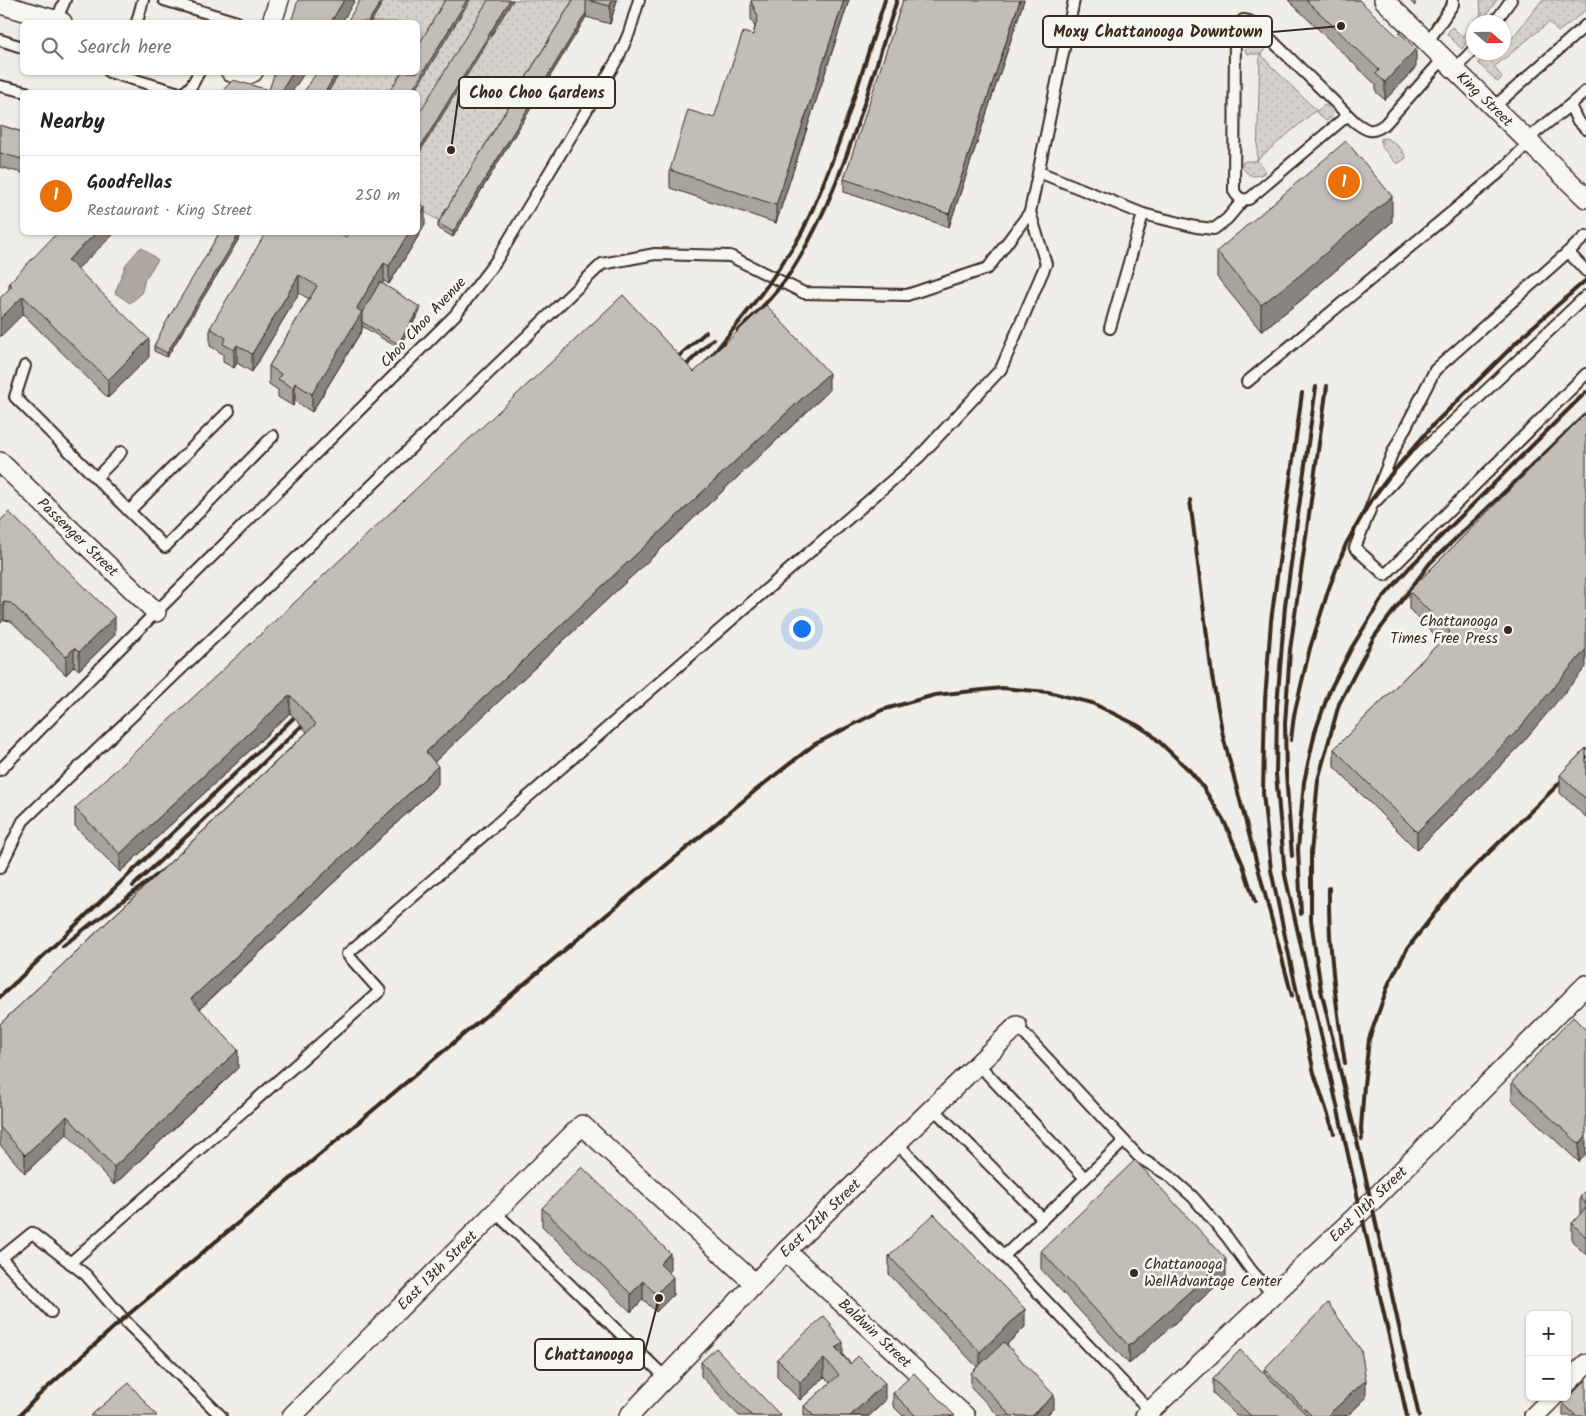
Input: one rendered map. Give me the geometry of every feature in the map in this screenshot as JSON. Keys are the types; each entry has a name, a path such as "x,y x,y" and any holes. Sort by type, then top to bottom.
{"street":[{"path":"273,20 279,0"},
{"name":"King Street","path":"1384,0 1586,198"},
{"path":"5,3 53,20"},
{"name":"Passenger Street","path":"5,470 156,612"},
{"name":"East 11th Street","path":"1147,1413 1368,1205 1586,985"},
{"name":"East 12th Street","path":"629,1416 786,1251 1017,1026"},
{"name":"East 13th Street","path":"292,1416 582,1125 755,1284"},
{"name":"Baldwin Street","path":"786,1251 965,1416"},
{"path":"1571,1379 1586,1364"},
{"path":"1534,1416 1549,1401"}],"lane":[{"path":"60,20 65,0"},
{"path":"138,20 143,0"},
{"path":"164,0 230,20"},
{"name":"Choo Choo Avenue","path":"0,770 448,322 467,300 496,261 618,58 630,31 639,0"},
{"path":"0,868 23,821 602,264 656,254 730,256 804,293 907,295 988,268 1030,212 1074,0"},
{"path":"1427,43 1453,4 1453,0"},
{"path":"1500,15 1511,0"},
{"path":"1348,115 1249,199 1243,200 1237,197 1234,191 1235,32 1239,24 1244,20 1249,20 1256,24 1348,115 1363,128 1370,131 1377,130 1385,124 1449,64 1466,53"},
{"path":"1494,107 1586,25"},
{"path":"0,40 20,46"},
{"path":"119,75 169,90"},
{"path":"187,90 197,75"},
{"path":"0,86 20,91"},
{"path":"1247,382 1500,172 1529,143 1536,132 1586,91"},
{"path":"1570,105 1577,120 1586,129"},
{"path":"1039,172 1143,214 1196,227 1214,229 1227,219 1243,200"},
{"path":"70,1263 380,991 347,954 919,457 1001,369 1046,264 1030,212"},
{"path":"1110,328 1143,214"},
{"path":"1586,236 1434,370 1392,454 1355,548 1385,575 1586,374"},
{"path":"1568,252 1586,271"},
{"path":"1372,505 1417,456 1586,296"},
{"path":"25,366 15,397 165,547 273,436"},
{"path":"129,512 229,411"},
{"path":"96,478 121,452"},
{"path":"1017,1026 1140,1158 1168,1175 1193,1197 1251,1270 1274,1295"},
{"path":"978,1064 1085,1178"},
{"path":"933,1108 1043,1219"},
{"path":"1004,1256 1124,1141"},
{"path":"897,1143 1004,1256 1147,1413"},
{"path":"495,1212 666,1378"},
{"path":"51,1312 0,1258 32,1233 86,1275 127,1324 221,1416"}],"shaded area":[{"path":"384,0 575,0 441,222 420,209 420,90 329,90 339,75 420,75 420,20 372,20"},
{"path":"1480,0 1497,0 1486,15 1481,15"},
{"path":"1542,0 1586,0 1586,10 1558,32 1549,22 1511,53 1511,40"},
{"path":"1452,27 1463,37 1466,33 1466,43 1462,49 1447,34"},
{"path":"1253,39 1266,42 1267,47 1261,54 1317,111 1325,105 1329,105 1333,109 1332,116 1326,121 1315,111 1257,160 1260,54 1248,54 1245,51 1247,44"},
{"path":"1480,60 1503,60 1494,67 1502,77 1498,82 1478,63"},
{"path":"1381,139 1391,140 1397,145 1406,158 1396,163 1381,146"},
{"path":"1257,160 1265,170 1264,173 1257,176 1250,175 1242,163"},
{"path":"141,247 158,260 145,279 141,294 130,303 115,293 126,264"}],"building":[{"path":"298,0 344,0 332,20 292,20"},
{"path":"360,0 382,0 369,20 348,20"},
{"path":"445,0 467,0 412,90 390,90 400,75 420,75 420,43"},
{"path":"488,0 510,0 420,148 420,112"},
{"path":"573,0 586,0 586,13 453,232 438,223"},
{"path":"587,0 612,0 610,6"},
{"path":"752,0 844,0 776,205 670,170 688,110 714,118 743,32 753,35 758,17"},
{"path":"903,0 1020,0 949,214 844,179"},
{"path":"1306,0 1359,0 1397,36 1400,33 1416,49 1385,82 1376,74 1379,70"},
{"path":"274,75 291,75 282,90 269,90"},
{"path":"315,75 335,75 326,90 305,90"},
{"path":"233,80 269,90 223,90"},
{"path":"0,125 20,131 20,158 0,153"},
{"path":"1346,141 1392,196 1299,276 1261,305 1217,251"},
{"path":"420,203 425,207 420,216"},
{"path":"55,235 94,235 68,260 149,339 108,380 23,296 0,319 0,298 12,286 9,283"},
{"path":"218,235 238,235 167,353 154,346"},
{"path":"264,235 343,235 346,237 347,235 407,235 389,266 384,263 358,306 357,309 362,312 312,394 295,383 293,388 278,379 281,374 269,366 317,286 299,275 252,354 237,345 234,350 223,344 226,338 210,328"},
{"path":"380,282 420,307 398,344 362,322 362,313"},
{"path":"623,295 694,372 766,305 829,373 426,752 438,766 191,999 238,1050 114,1167 67,1116 25,1155 0,1127 0,1024 316,724 290,695 120,854 75,808"},
{"name":"Chattanooga Times Free Press","path":"1586,413 1586,649 1518,730 1417,832 1334,749 1450,632 1409,591"},
{"path":"9,512 115,617 79,652 74,648 66,657 11,603 4,602 0,606 0,521"},
{"path":"1586,748 1586,799 1560,775"},
{"path":"1573,1017 1586,1030 1586,1136 1579,1144 1512,1082"},
{"name":"Chattanooga WellAdvantage Center","path":"1135,1160 1226,1259 1129,1346 1041,1251"},
{"path":"582,1167 670,1253 660,1264 673,1277 656,1294 643,1281 631,1294 542,1208"},
{"path":"1586,1191 1586,1204 1580,1197"},
{"path":"1586,1208 1586,1237 1572,1223"},
{"path":"934,1214 1025,1309 980,1352 889,1256"},
{"path":"1328,1303 1361,1350 1366,1380 1327,1416 1312,1416 1264,1369"},
{"path":"824,1316 843,1342 836,1348 850,1364 858,1356 885,1383 850,1416 814,1416 804,1406 839,1375 824,1359 800,1382 777,1359"},
{"path":"1004,1342 1054,1395 1032,1416 1011,1416 971,1373"},
{"path":"716,1348 781,1416 752,1416 701,1362"},
{"path":"1240,1350 1308,1416 1251,1416 1213,1379"},
{"path":"914,1373 955,1416 916,1416 893,1393"},
{"path":"1586,1380 1586,1416 1576,1416 1563,1403 1571,1401 1571,1395"},
{"path":"129,1383 157,1416 90,1416"}],"railway":[{"path":"704,365 766,287 803,230 838,145 885,0"},
{"path":"738,331 785,281 814,231 829,200 854,134 897,0"},
{"path":"1291,740 1294,715 1310,648 1329,588 1346,544 1370,502 1433,425 1527,332 1586,280"},
{"path":"669,365 706,332"},
{"path":"677,374 713,339"},
{"path":"1292,856 1286,773 1285,724 1290,650 1327,386"},
{"path":"1316,387 1285,606 1277,706 1276,774 1285,875 1407,1416"},
{"path":"1301,914 1298,849 1304,782 1315,732 1329,692 1352,647 1381,600 1409,568 1586,392"},
{"path":"1302,393 1271,621 1265,700 1263,793 1271,870 1314,1073 1334,1133"},
{"path":"1419,1416 1321,990 1311,920 1311,853 1318,780 1339,704 1374,637 1430,563 1586,414"},
{"path":"1190,500 1212,676 1223,736 1292,996"},
{"path":"19,1416 38,1396 123,1319 756,790 815,744 882,710 935,695 1002,688 1048,692 1092,703 1137,725 1151,734 1190,771 1203,787 1224,821 1243,865 1255,903"},
{"path":"0,997 304,708"},
{"path":"133,886 311,717"},
{"path":"1362,1139 1364,1085 1369,1039 1389,983 1407,949 1459,882 1586,757"},
{"path":"88,927 166,868"},
{"path":"1329,888 1333,975 1345,1063"},
{"path":"63,946 92,923"}],"place":[{"name":"Moxy Chattanooga Downtown","path":"1341,26"},
{"name":"Choo Choo Gardens","path":"451,150"},
{"name":"Goodfellas","path":"1344,182"},
{"name":"Chattanooga Times Free Press","path":"1508,630"},
{"name":"Chattanooga WellAdvantage Center","path":"1134,1273"},
{"name":"Chattanooga","path":"659,1298"}]}
